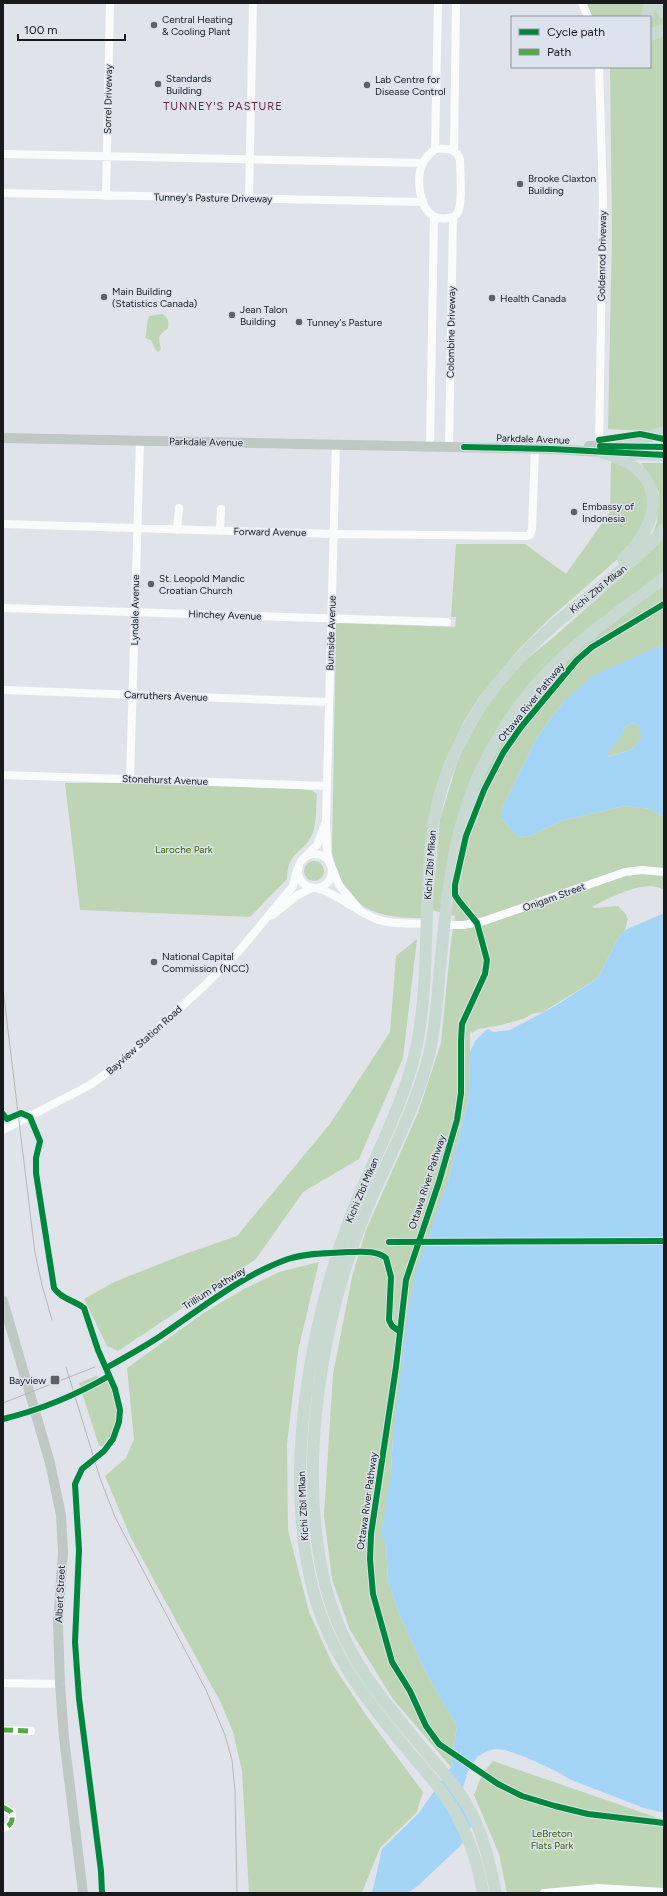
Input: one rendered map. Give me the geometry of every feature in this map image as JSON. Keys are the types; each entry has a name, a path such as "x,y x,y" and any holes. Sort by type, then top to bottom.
{"highway":[{"path":"647,16 650,3"},
{"path":"658,3 664,13"},
{"path":"651,35 664,30"},
{"path":"617,446 664,432"},
{"path":"617,446 664,448"},
{"path":"600,449 664,455"},
{"path":"555,624 632,550 647,530 651,520 653,497 650,488 641,473 624,460 600,449"},
{"name":"Kichi Zībī Mīkan","path":"483,1893 469,1842 456,1813 433,1781 359,1689 338,1655 322,1617 309,1572 304,1540 301,1485 303,1430 307,1392 316,1333 331,1271 350,1216 396,1110 417,1046 423,998 426,924 434,820 444,782 453,757 472,720 497,683 519,658 555,624 616,575 664,529"},
{"name":"Kichi Zībī Mīkan","path":"496,1893 487,1852 479,1829 466,1803 442,1770 392,1712 363,1674 343,1638 331,1604 321,1566 315,1520 314,1481 316,1430 320,1387 332,1319 345,1271 363,1218 411,1108 428,1058 435,1022 450,870 458,833 479,773 499,736 521,703 546,674 583,640 664,578"},
{"path":"583,640 664,587"},
{"path":"426,924 444,925"}],"main road":[{"name":"Parkdale Avenue","path":"3,438 536,449 600,449 617,446"},
{"name":"Albert Street","path":"3,1301 56,1486 62,1524 63,1552 58,1623 60,1684 64,1738 83,1893"}],"street":[{"name":"Sorrel Driveway","path":"106,196 110,3"},
{"path":"249,199 253,3"},
{"path":"438,3 435,149 422,163 419,183 423,202 434,217 446,219 453,217 459,210 460,205 459,156 454,150 456,3"},
{"path":"582,3 588,16"},
{"name":"Goldenrod Driveway","path":"599,68 603,199 600,449"},
{"path":"435,149 454,150"},
{"path":"3,154 422,163"},
{"name":"Tunney's Pasture Driveway","path":"3,193 423,202"},
{"name":"Colombine Driveway","path":"430,446 434,217"},
{"name":"Colombine Driveway","path":"449,447 453,217"},
{"name":"Lyndale Avenue","path":"130,779 140,441"},
{"name":"Burnside Avenue","path":"336,444 326,822 327,852 339,884 360,910"},
{"name":"Forward Avenue","path":"3,524 334,534 524,537 530,535 532,529 536,449"},
{"path":"177,530 179,508"},
{"path":"220,531 221,509"},
{"name":"Hinchey Avenue","path":"3,608 447,622"},
{"name":"Carruthers Avenue","path":"3,690 329,702"},
{"name":"Stonehurst Avenue","path":"3,775 327,786"},
{"name":"Burnside Avenue","path":"306,856 317,845 326,822"},
{"path":"314,888 328,882 332,874 331,866 323,856 319,854 306,856 300,861 297,870 300,880 306,886 334,895 369,916 384,922 426,924"},
{"name":"Bayview Station Road","path":"3,1130 90,1085 114,1069 207,983 264,922 293,886 297,870"},
{"name":"Onigam Street","path":"444,925 464,925 477,923 625,872 642,870 664,872"},
{"name":"Bayview Station Road","path":"264,922 296,896 314,888"},
{"path":"3,1683 60,1684"},
{"path":"3,1730 31,1731"},
{"path":"3,1807 11,1812 12,1819 9,1826 3,1828"},
{"path":"544,1893 598,1888 664,1892"}],"green space":[{"path":"587,3 664,3 664,432 608,429 612,234 610,68 651,68 651,16 592,16"},
{"path":"162,314 167,318 168,328 160,336 159,341 161,349 158,352 151,340 145,338 149,316"},
{"path":"611,461 633,470 644,484 648,501 647,518 640,534 621,556 550,618 520,648 479,697 464,721 443,766 423,879 421,918 387,915 359,903 343,886 332,853 336,623 455,627 456,617 451,617 456,544 525,544 566,574 610,512"},
{"path":"641,463 664,463 664,644 647,652 564,701 537,737 501,811 501,818 517,836 528,837 561,821 624,806 650,809 664,817 664,890 648,886 638,888 608,899 592,907 618,906 625,913 628,919 625,930 618,938 598,978 543,1012 532,1014 523,1019 501,1025 478,1029 472,1033 470,1031 470,1076 468,1101 448,1181 393,1436 386,1544 388,1582 401,1618 426,1673 457,1726 451,1767 393,1699 350,1630 332,1579 324,1515 333,1374 352,1277 366,1230 418,1113 441,1043 451,941 455,916 432,910 440,819 459,757 488,703 524,661 555,636 645,556 657,522 659,492"},
{"path":"633,723 639,726 642,738 631,750 606,757 610,749 622,734 624,728"},
{"name":"Laroche Park","path":"65,783 179,783 311,790 317,794 315,823 310,839 290,862 287,879 250,917 80,910"},
{"path":"314,861 321,864 324,871 321,878 314,881 307,878 304,871 307,864"},
{"path":"417,939 403,1058 359,1159 303,1192 256,1259 118,1351 107,1346 84,1299 114,1282 182,1255 237,1236 330,1124 390,1032 396,956"},
{"path":"319,1262 298,1351 287,1444 288,1530 309,1612 333,1665 366,1715 423,1792 417,1812 380,1848 362,1892 363,1893 249,1893 242,1771 233,1732 221,1703 131,1538 105,1476 126,1458 134,1439 127,1368 205,1312 244,1289 279,1272"},
{"path":"96,1376 105,1378 114,1395 117,1406 116,1420 112,1435 105,1445 100,1446 79,1383"},
{"name":"LeBreton Flats Park","path":"493,1761 664,1820 664,1893 507,1893 499,1854 474,1795 482,1774"}],"water":[{"path":"664,644 664,817 650,809 624,806 561,821 528,837 517,836 501,818 501,811 537,737 564,701 592,676","holes":["633,723 639,726 641,739 631,750 607,757 611,749 622,735 624,728"]},
{"path":"664,913 664,1813 641,1807 569,1779 556,1771 525,1757 505,1750 495,1749 478,1756 468,1771 463,1788 474,1820 463,1843 419,1885 408,1893 372,1893 382,1849 418,1814 451,1767 457,1726 426,1673 401,1618 388,1582 386,1544 381,1536 391,1471 393,1436 408,1311 416,1271 448,1181 468,1101 470,1052 475,1041 487,1029 494,1032 510,1030 555,1006 598,978 618,938 625,930"}],"pier":[{"path":"426,1238 664,1238 664,1244 423,1246"}],"tram line":[{"path":"3,989 35,1253 52,1320"},
{"path":"66,1367 100,1478 115,1517 206,1690 225,1735 232,1760 235,1791 237,1893"},
{"path":"3,1403 95,1367"}],"marked path":[{"path":"3,1730 31,1731"},
{"path":"3,1807 11,1812 12,1818 10,1824 3,1828"}],"cycle path":[{"path":"599,440 640,434 664,439"},
{"path":"600,446 664,447"},
{"path":"464,447 552,449 664,455"},
{"name":"Ottawa River Pathway","path":"664,604 592,647 577,660 521,727 503,753 484,790 466,836 455,885 455,895 477,923 487,960 485,974 462,1024 461,1093 457,1120 439,1182 406,1280 396,1367 371,1534 370,1559 373,1594 392,1662 410,1691 426,1726 439,1744 498,1784 522,1796 588,1814 664,1823"},
{"path":"3,1114 7,1119 21,1113 30,1117 40,1141 36,1158 36,1173 54,1288 60,1295 84,1308 98,1350 115,1389 120,1410 119,1422 113,1439 104,1451 82,1469 75,1484 79,1550 75,1642 79,1698 101,1871 102,1893"},
{"path":"389,1242 664,1241"},
{"name":"Trillium Pathway","path":"106,1368 153,1341 221,1294 254,1274 288,1259 310,1254 368,1252 382,1255 386,1258 391,1277 389,1320 392,1326 399,1331"},
{"path":"3,1419 58,1401 109,1376"}],"place":[{"name":"Central Heating & Cooling Plant","path":"154,25"},
{"name":"Standards Building","path":"158,84"},
{"name":"Lab Centre for Disease Control","path":"367,85"},
{"name":"Brooke Claxton Building","path":"520,184"},
{"name":"Main Building (Statistics Canada)","path":"104,297"},
{"name":"Health Canada","path":"492,298"},
{"name":"Jean Talon Building","path":"232,315"},
{"name":"Tunney's Pasture","path":"299,322"},
{"name":"Embassy of Indonesia","path":"574,512"},
{"name":"St. Leopold Mandic Croatian Church","path":"151,584"},
{"name":"National Capital Commission (NCC)","path":"154,962"},
{"name":"Bayview","path":"55,1380"}],"district":[{"name":"TUNNEY'S PASTURE","path":"223,106"}]}
